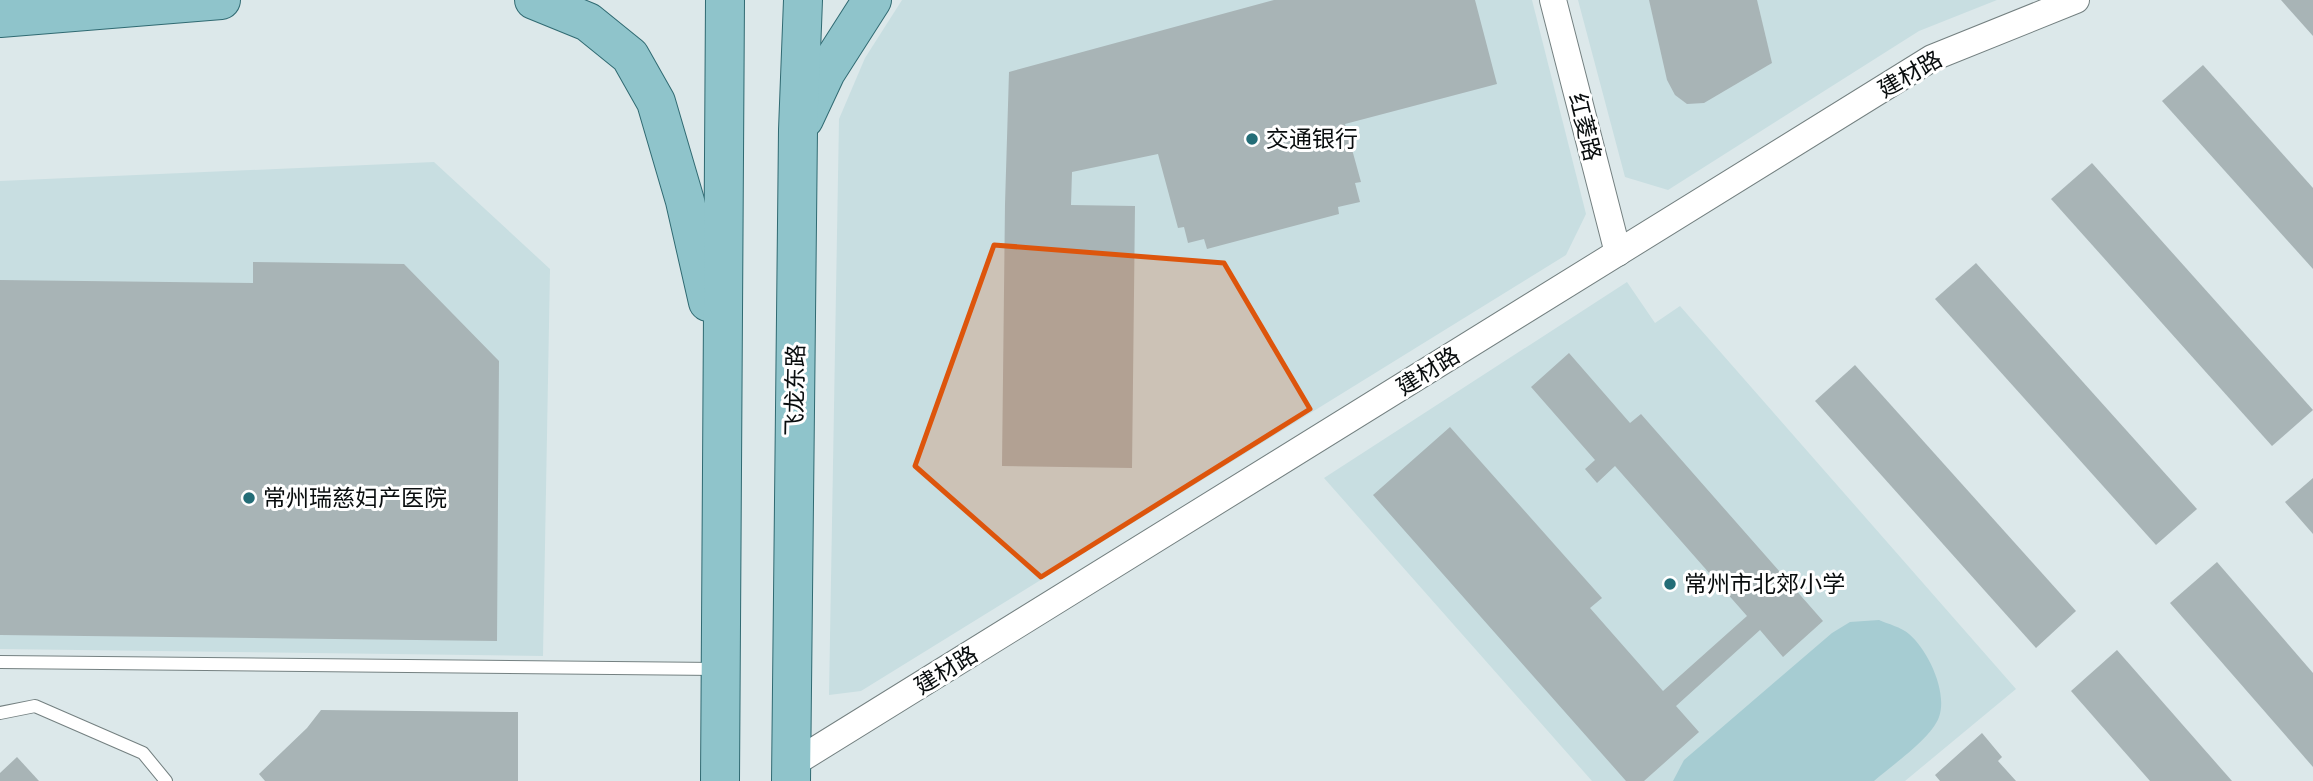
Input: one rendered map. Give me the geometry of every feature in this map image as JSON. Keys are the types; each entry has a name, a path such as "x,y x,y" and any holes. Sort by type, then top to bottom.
{"main road":[{"path":"0,18 220,0"},
{"path":"534,0 588,22 630,56 656,102 685,201 722,369"},
{"path":"720,781 725,0"},
{"name":"飞龙东路","path":"791,773 798,130 803,0"},
{"path":"798,130 826,72 872,0"}],"street":[{"name":"红菱路","path":"1553,0 1618,253"},
{"name":"建材路","path":"791,773 1932,58 2076,0"}],"lane":[{"path":"0,662 720,669"},
{"path":"0,713 35,706 143,753 166,781"}],"highlighted area":[{"path":"994,245 1224,263 1310,409 1041,577 915,466"}],"shaded area":[{"path":"902,0 1532,0 1586,214 1566,255 861,691 829,695 839,119 865,58"},
{"path":"1578,0 1997,0 1919,31 1668,190 1625,177"},
{"name":"常州瑞慈妇产医院","path":"434,162 550,269 543,656 0,649 0,181"},
{"name":"常州市北郊小学","path":"1627,282 1655,323 1680,306 2016,689 1905,781 1592,781 1324,478"},
{"path":"1879,620 1906,632 1923,650 1935,672 1941,707 1939,717 1928,734 1874,781 1673,781 1684,760 1832,633 1850,622"}],"building":[{"path":"1274,0 1475,0 1497,84 1345,124 1361,182 1355,183 1360,202 1338,207 1339,214 1207,249 1204,239 1188,243 1184,227 1178,228 1158,154 1072,172 1071,205 1135,206 1132,468 1002,466 1009,72"},
{"path":"1649,0 1757,0 1772,63 1704,103 1687,104 1675,95 1667,80"},
{"path":"2281,0 2313,0 2313,36"},
{"path":"2203,65 2313,188 2313,269 2162,101"},
{"path":"2092,163 2313,410 2272,446 2051,199"},
{"name":"常州瑞慈妇产医院","path":"253,262 404,264 499,361 497,641 0,635 0,280 253,283"},
{"path":"1976,263 2197,509 2156,545 1935,299"},
{"path":"1569,353 1630,423 1641,414 1823,621 1783,657 1760,630 1676,706 1699,732 1644,781 1626,781 1373,495 1450,427 1602,598 1590,608 1663,691 1747,616 1615,466 1597,483 1585,469 1595,460 1531,387"},
{"path":"1855,365 2076,611 2036,648 1815,401"},
{"path":"2313,478 2313,534 2285,502"},
{"path":"2217,562 2313,673 2313,767 2170,603"},
{"path":"2117,650 2232,781 2150,781 2071,691"},
{"path":"321,710 518,712 518,781 265,781 259,774 307,728"},
{"path":"1982,733 2002,757 1998,761 2016,781 1940,781 1935,775"},
{"path":"17,757 39,781 0,781 0,773"}],"place":[{"name":"交通银行","path":"1252,139"},
{"name":"常州瑞慈妇产医院","path":"249,498"},
{"name":"常州市北郊小学","path":"1670,584"}]}
